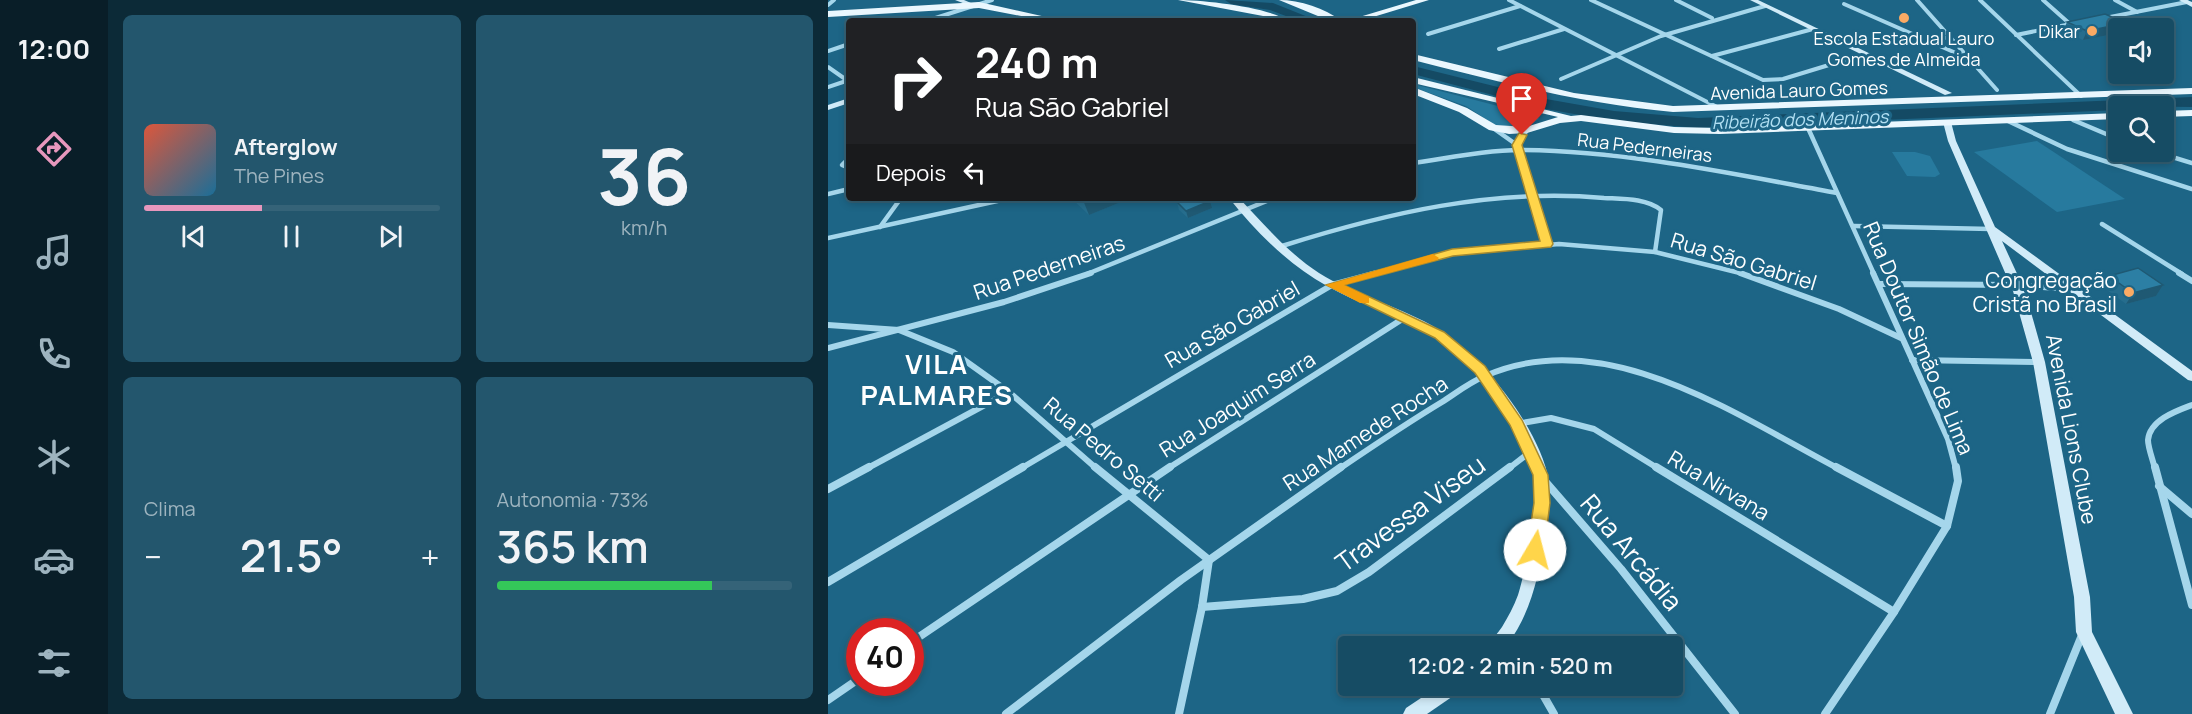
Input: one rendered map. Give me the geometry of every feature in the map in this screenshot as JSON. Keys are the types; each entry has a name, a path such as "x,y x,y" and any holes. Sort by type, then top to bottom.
{"main road":[{"path":"1182,0 1268,18"},
{"path":"1283,0 1313,9 1331,18"},
{"path":"1361,18 1425,0"},
{"path":"1375,18 1438,0"},
{"path":"828,14 977,5 1031,18"},
{"name":"Avenida Lauro Gomes","path":"1416,58 1607,102 1673,109 2192,91"},
{"path":"1416,81 1528,108 1581,118"},
{"path":"1416,91 1463,110 1494,128 1509,131 1527,130"},
{"path":"1528,108 1541,115 1542,124"},
{"path":"2174,114 2192,113"},
{"name":"Avenida Lauro Gomes","path":"1527,130 1542,124 1581,118 1674,130 1808,128 2108,116"}],"street":[{"path":"828,5 834,0"},
{"path":"958,0 977,5"},
{"path":"936,18 992,0"},
{"path":"1509,0 1722,109"},
{"path":"1591,0 1757,77 1773,81 1865,54"},
{"path":"1676,0 1713,19"},
{"path":"1753,0 1948,93"},
{"path":"1917,0 1951,37 1965,57 1997,90"},
{"path":"1980,0 2081,96"},
{"path":"2043,0 2070,24"},
{"path":"2115,0 2137,12"},
{"path":"2104,18 2187,2"},
{"path":"1844,4 1965,57"},
{"path":"1428,34 1520,6"},
{"path":"1560,79 1663,33 1765,6"},
{"path":"2016,35 2082,22"},
{"path":"1499,49 1564,29"},
{"path":"1712,56 1813,29"},
{"path":"1925,39 1951,37"},
{"path":"828,51 846,45"},
{"path":"828,67 846,80"},
{"path":"828,87 846,82"},
{"path":"828,108 846,101"},
{"path":"2068,118 2108,135"},
{"path":"2008,121 2067,149 2192,191"},
{"name":"Avenida Lions Clube","path":"1947,122 1952,141 2016,285 2039,362 2082,597 2084,632 2124,714"},
{"path":"1494,128 1518,147 1547,244"},
{"name":"Rua Doutor Simão de Lima","path":"1808,128 1880,284 1900,338 1955,458 1958,481 1947,526 1894,612 1826,714"},
{"path":"1518,147 1527,130"},
{"name":"Rua Pederneiras","path":"1416,163 1518,147 1651,159 1837,194"},
{"path":"2174,158 2192,163"},
{"path":"828,194 846,190"},
{"path":"1282,246 1325,232 1408,211 1477,199 1534,195 1618,199 1656,206 1661,210 1655,252"},
{"path":"880,227 899,201"},
{"path":"828,238 997,201"},
{"path":"1237,201 1306,269 1332,285 1449,341 1485,376 1516,424 1540,475 1542,503 1533,568 1525,600 1508,634"},
{"name":"Rua Pederneiras","path":"828,348 1060,284 1265,201"},
{"path":"2102,224 2192,281"},
{"path":"1854,226 1991,229 2192,377"},
{"name":"Rua São Gabriel","path":"828,582 1332,285 1452,253 1547,244 1655,252 1696,260 1779,286 1839,309 1900,338"},
{"path":"1880,284 2016,285 2070,289"},
{"name":"Rua Joaquim Serra","path":"924,633 1128,493 1318,375 1404,318"},
{"name":"Rua Pedro Setti","path":"828,325 899,330 953,352 1010,392 1064,442 1209,560"},
{"name":"Rua Mamede Rocha","path":"1006,714 1209,560 1369,447 1485,376 1503,370 1565,360 1662,379 1716,403 1947,526"},
{"path":"1912,360 2039,362"},
{"path":"828,489 1010,392"},
{"path":"2192,405 2163,418 2151,429 2148,441 2192,605"},
{"name":"Rua Nirvana","path":"1516,424 1551,418 1594,429 1894,612"},
{"name":"Travessa Viseu","path":"1202,607 1303,599 1337,591 1369,572 1530,452"},
{"name":"Rua Arcádia","path":"1540,475 1621,569 1735,714"},
{"path":"2159,486 2192,514"},
{"path":"1179,714 1202,607 1209,560"},
{"path":"2050,714 2084,632"},
{"path":"828,700 846,688"},
{"path":"1412,714 1438,696"},
{"path":"1544,696 1554,714"}],"shaded area":[{"path":"1416,85 1537,116 1539,119 1525,128 1495,125 1466,106 1416,88"},
{"path":"2037,141 2125,199 2057,212 1974,152"},
{"path":"1892,152 1915,152 1930,156 1940,174 1935,177 1907,176"}],"building":[{"path":"2105,14 2114,18 2108,18 2108,27 2087,31 2067,22"},
{"path":"1180,201 1210,201 1186,211 1177,202"},
{"path":"2138,268 2163,285 2133,293 2109,276"}],"waterway":[{"name":"Ribeirão dos Meninos","path":"1231,0 1273,7 1303,18"},
{"name":"Ribeirão dos Meninos","path":"1416,71 1546,104 1614,116 1698,123 2192,102"}],"slow traffic":[{"path":"1365,300 1332,285 1347,279 1433,258"}],"place":[{"name":"Escola Estadual Lauro Gomes de Almeida","path":"1904,18"},
{"name":"Dikar","path":"2092,31"},
{"name":"Congregação Cristã no Brasil","path":"2129,292"}],"district":[{"name":"VILA PALMARES","path":"937,378"}],"route":[{"path":"1522,135 1517,145 1547,244 1467,250 1347,279 1332,285 1440,335 1480,369 1516,424 1540,475 1542,503 1535,550"}]}
